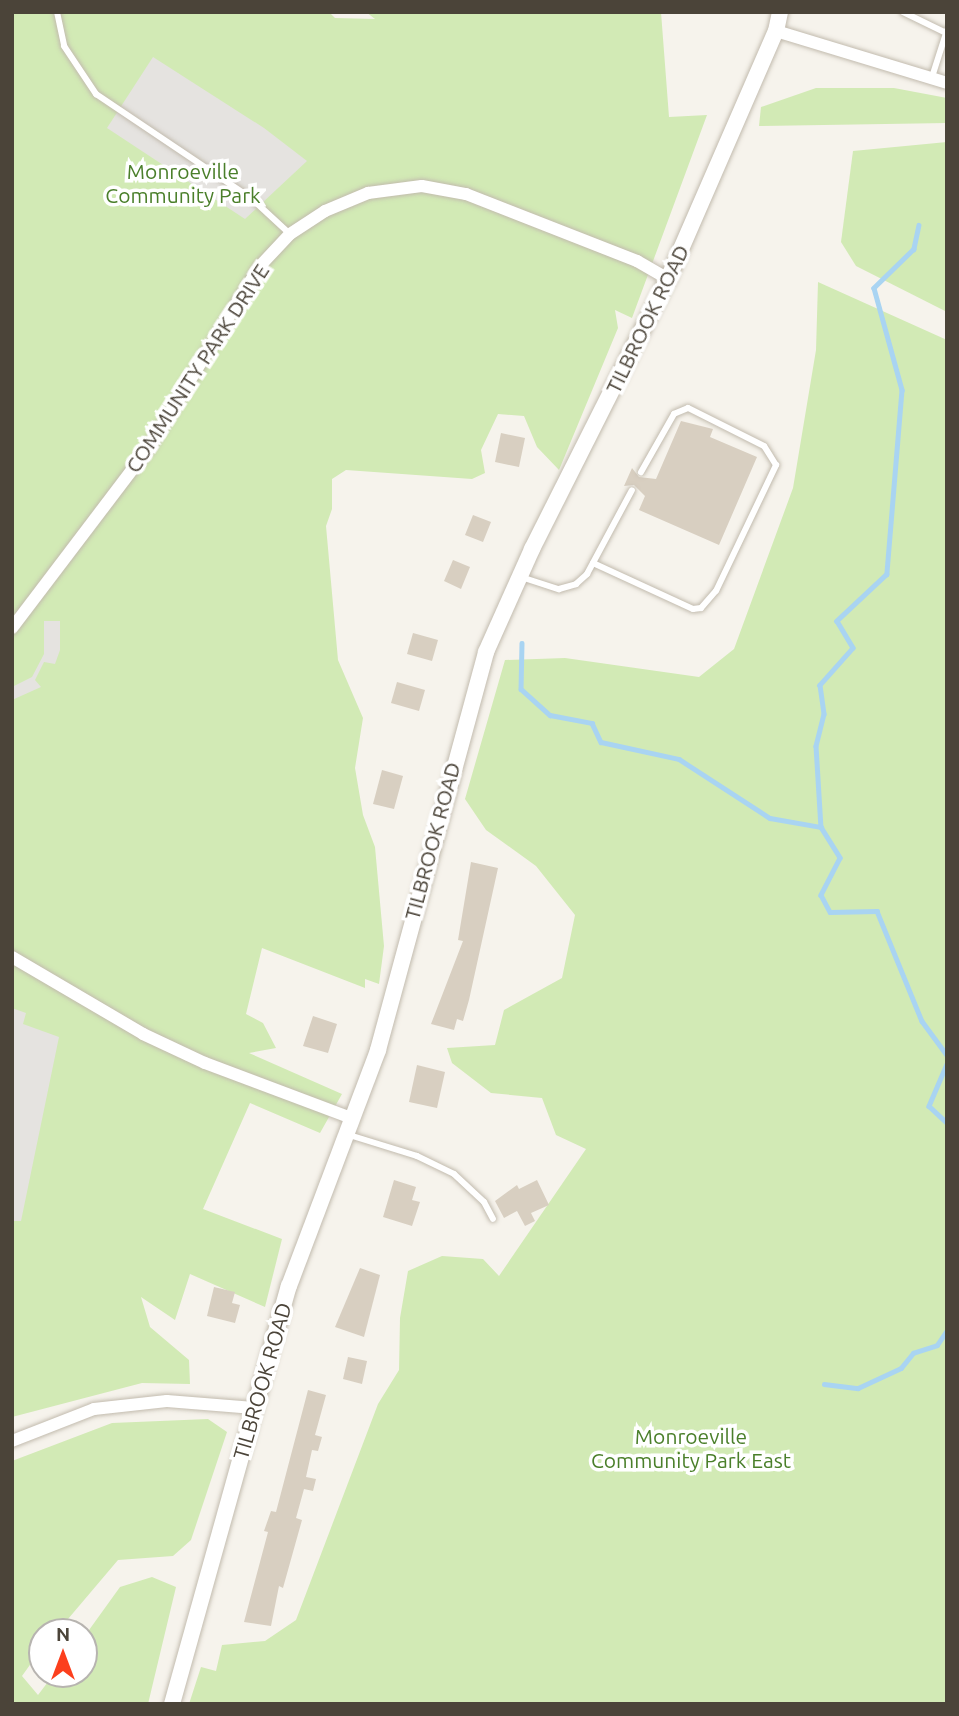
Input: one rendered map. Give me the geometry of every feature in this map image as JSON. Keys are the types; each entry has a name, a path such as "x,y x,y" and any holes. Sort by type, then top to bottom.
{"street":[{"name":"TILBROOK ROAD","path":"172,1704 289,1286 378,1049 461,730 486,652 519,576 668,279 776,31 780,12"},
{"path":"776,31 947,83"},
{"name":"COMMUNITY PARK DRIVE","path":"12,628 148,449 259,267 290,234 325,211 368,194 422,186 466,194 521,213 637,261 668,279"},
{"path":"12,957 167,1046 351,1118"},
{"path":"12,1441 94,1409 167,1401 254,1408"}],"lane":[{"path":"57,12 64,47 96,94 251,198 290,234"},
{"path":"903,12 946,31 931,79"},
{"path":"593,563 693,609 708,602 776,465 771,454 688,408 674,414 641,472"},
{"path":"519,576 559,589 576,584 593,563 632,490"},
{"path":"344,1134 393,1147 446,1169 468,1185 493,1219"}],"green space":[{"name":"Monroeville Community Park","path":"12,12 329,12 335,18 375,19 366,12 661,12 669,117 707,115 632,318 615,310 618,328 559,470 537,447 524,416 498,414 481,450 485,473 472,479 346,470 332,479 332,509 326,526 338,660 363,718 355,768 363,815 375,847 384,946 379,984 365,979 365,988 262,948 246,1014 263,1023 276,1048 249,1053 342,1094 320,1133 250,1103 203,1209 282,1239 265,1307 190,1274 175,1320 141,1297 150,1327 189,1360 190,1384 142,1383 12,1417"},
{"path":"816,88 894,88 947,98 947,123 759,126 761,107"},
{"path":"947,142 947,312 856,266 841,242 853,151"},
{"name":"Monroeville Community Park East","path":"818,282 947,340 947,1704 189,1704 201,1667 216,1671 222,1645 265,1641 296,1620 378,1404 399,1370 400,1318 408,1271 442,1256 483,1259 499,1276 586,1149 556,1135 542,1098 491,1093 452,1063 447,1048 495,1045 504,1010 562,978 575,915 536,866 486,830 465,799 505,660 565,658 699,677 734,649 793,488 816,350"},
{"path":"208,1419 227,1432 191,1540 173,1556 118,1560 69,1618 28,1618 28,1668 22,1676 28,1683 28,1688 32,1688 38,1695 43,1688 98,1688 98,1618 120,1587 152,1577 176,1587 148,1704 12,1704 12,1461 112,1423"}],"shaded area":[{"path":"153,57 264,128 307,161 245,219 107,128"},
{"path":"44,621 60,621 60,650 55,664 44,662 35,680 41,687 12,700 12,687 32,677 44,654"},
{"path":"12,1008 26,1013 23,1024 59,1037 21,1221 12,1221"}],"building":[{"path":"681,421 713,429 710,437 757,457 719,545 639,510 645,496 634,485 624,486 632,468 639,477 656,479"},
{"path":"501,433 525,438 519,467 495,462"},
{"path":"473,515 491,522 483,542 465,535"},
{"path":"453,560 470,567 461,589 444,581"},
{"path":"413,633 438,640 432,661 407,654"},
{"path":"397,682 425,690 419,711 391,703"},
{"path":"382,770 403,776 394,809 373,804"},
{"path":"471,862 498,868 469,1000 463,1021 457,1019 454,1030 431,1024 463,941 458,940"},
{"path":"313,1016 337,1024 328,1053 303,1046"},
{"path":"417,1065 445,1072 437,1108 409,1102"},
{"path":"394,1180 416,1187 412,1200 420,1202 412,1226 383,1217"},
{"path":"537,1180 549,1205 531,1213 535,1221 525,1226 517,1211 504,1218 495,1201 517,1185 519,1189"},
{"path":"360,1268 380,1275 364,1337 335,1327"},
{"path":"214,1287 235,1292 232,1303 240,1305 235,1323 207,1316"},
{"path":"348,1357 367,1361 362,1384 343,1379"},
{"path":"308,1390 326,1395 315,1435 322,1437 318,1451 312,1450 306,1477 316,1479 313,1491 304,1489 296,1518 302,1520 283,1588 279,1586 271,1626 244,1622 268,1532 264,1531 271,1511 276,1512"}],"waterway":[{"path":"919,225 914,249 874,288 902,390 887,574 837,621 853,648 820,685 824,714 816,746 821,827 840,858 821,895 830,912 877,911 922,1021 947,1055"},
{"path":"522,643 521,689 550,715 592,723 601,742 679,759 770,818 821,827"},
{"path":"947,1064 929,1106 947,1123"},
{"path":"824,1384 858,1388 901,1368 913,1353 937,1345 947,1330"}]}
